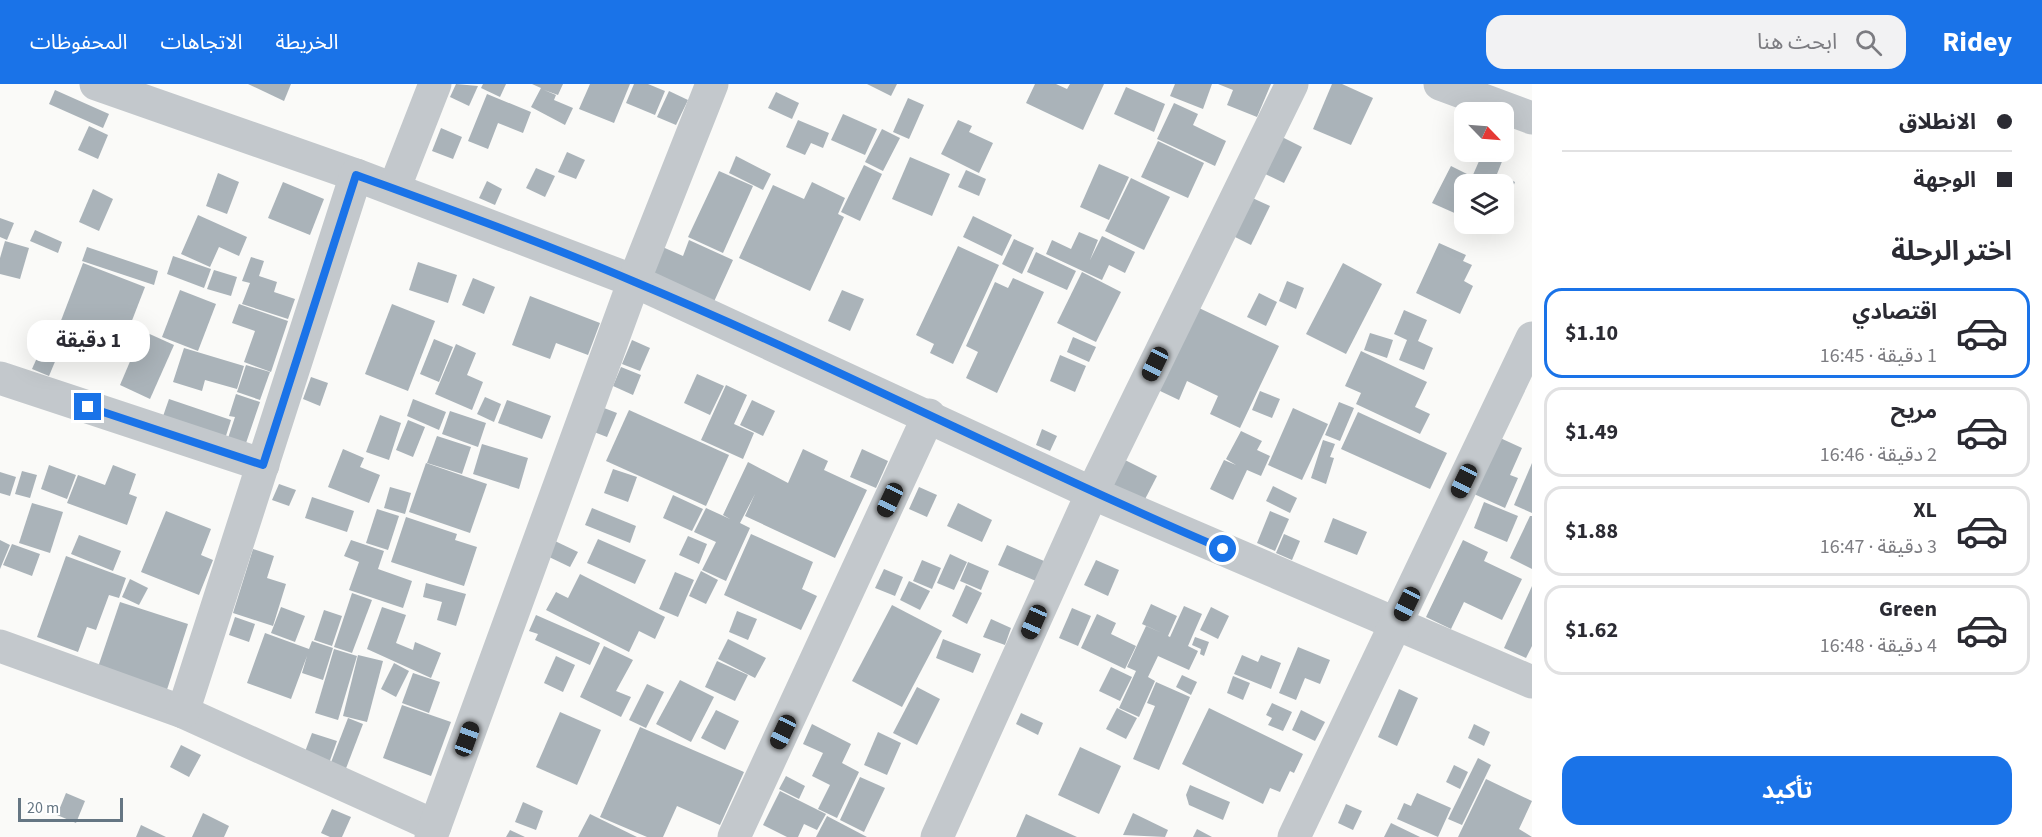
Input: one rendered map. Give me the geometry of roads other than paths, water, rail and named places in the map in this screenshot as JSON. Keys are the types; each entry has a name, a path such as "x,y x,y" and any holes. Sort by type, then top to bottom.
{"street":[{"path":"96,84 173,96 356,175 634,281 929,415 1092,493 1532,682"},
{"path":"394,189 435,84"},
{"path":"0,646 183,712 433,832 634,281 712,84"},
{"path":"937,837 1092,493 1292,84"},
{"path":"1456,87 1532,118"},
{"path":"183,712 356,175"},
{"path":"1294,837 1532,338"},
{"path":"0,378 263,465"},
{"path":"734,837 929,415"}]}
